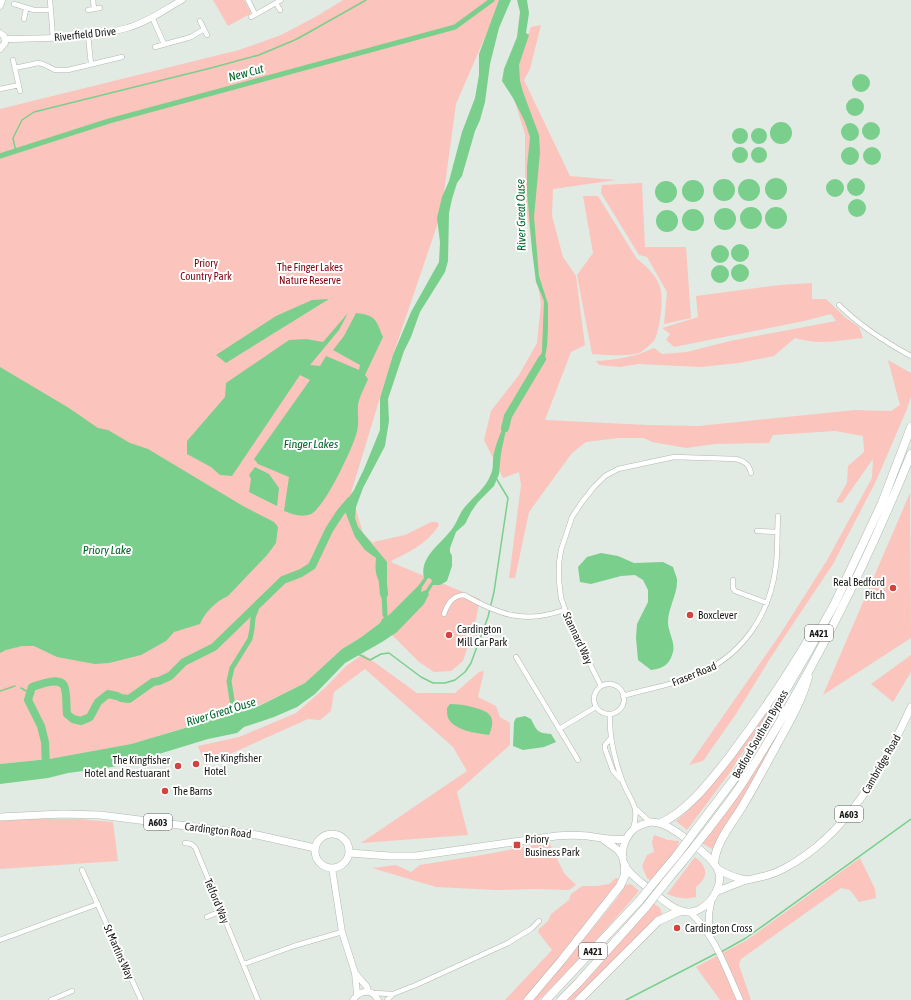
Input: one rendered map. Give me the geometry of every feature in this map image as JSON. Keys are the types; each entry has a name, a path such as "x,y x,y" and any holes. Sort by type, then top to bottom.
{"highway":[{"name":"Bedford Southern Bypass","path":"560,1000 578,983 646,907 669,878 700,824 734,779 835,603 882,502 911,427"},
{"name":"Bedford Southern Bypass","path":"546,1000 639,902 661,874 680,858 707,831 746,777 775,730 812,664 864,563 890,506 911,454"},
{"path":"661,824 672,818 706,787 757,720 823,617 835,603"},
{"path":"716,866 715,853 719,844 790,720 805,688 812,664"},
{"path":"528,1000 620,886 625,875 624,861"},
{"path":"579,1000 658,921 680,911"}],"main road":[{"name":"Cambridge Road","path":"714,894 747,880 769,875 784,869 804,857 828,837 844,820 874,780 911,707"},
{"name":"Cardington Road","path":"0,817 62,814 100,815 257,835 315,848"},
{"path":"349,853 416,856 556,836 589,836 603,840 615,847 633,876 665,902 680,911 690,912 699,910 706,905 714,894 718,884 716,866 704,853 673,829 661,824 650,822 633,829 626,839 623,848 624,861"},
{"path":"333,833 341,836 346,841 349,847 348,859 344,864 338,867 326,867 320,863 315,856 315,848 318,840 325,835 333,833"},
{"path":"603,840 626,839"},
{"name":"Cambridge Road","path":"716,866 724,873 734,878 747,880"}],"street":[{"path":"0,6 2,0"},
{"path":"50,0 53,38"},
{"path":"93,0 94,9"},
{"name":"Riverfield Drive","path":"5,39 53,38 88,35 128,28 152,17 182,0"},
{"path":"248,0 256,14"},
{"path":"250,17 281,0"},
{"path":"276,3 280,10"},
{"path":"14,4 26,9 39,11 51,10"},
{"path":"88,10 100,8"},
{"path":"24,20 26,9"},
{"path":"152,17 164,44"},
{"path":"200,21 207,35"},
{"path":"155,47 191,37 204,29"},
{"path":"0,33 5,39 5,43 0,50"},
{"path":"88,35 91,64"},
{"path":"15,68 38,63 60,71 122,57"},
{"path":"13,60 20,91"},
{"path":"0,89 19,85"},
{"path":"839,305 849,315 909,355"},
{"name":"Stannard Way","path":"601,686 564,610 559,581 561,550 572,517 582,502 605,476 618,469 663,458 674,457 742,460 748,464 751,473"},
{"name":"Fraser Road","path":"623,696 690,678 721,662 741,645 753,630 767,603 775,570 778,516"},
{"path":"757,531 777,532"},
{"path":"733,580 733,588 735,591 767,603"},
{"path":"444,614 450,600 464,595 500,612 510,615 529,617 543,616 564,610"},
{"path":"516,658 578,760"},
{"path":"607,684 618,687 623,696 622,706 615,713 604,713 596,707 594,695 601,686 607,684"},
{"path":"559,729 596,707"},
{"path":"610,714 612,738 622,780 636,809 650,822"},
{"path":"612,738 605,745 605,749 613,772 622,780"},
{"path":"633,829 636,818 636,809"},
{"name":"Telford Way","path":"185,843 191,844 195,848 258,1000"},
{"path":"332,868 342,932 355,973 355,997"},
{"name":"St Martins Way","path":"82,870 141,1000"},
{"path":"708,934 709,917 714,894"},
{"path":"0,940 98,904"},
{"path":"207,917 221,911"},
{"path":"690,912 699,920 716,948 740,1000"},
{"path":"387,1000 393,994 508,943 530,929 539,921"},
{"path":"244,964 294,946 342,932"},
{"path":"355,973 378,1000"},
{"path":"51,1000 72,991"},
{"path":"355,997 362,992 393,994"}],"green space":[{"path":"213,0 244,0 251,12 228,26"},
{"name":"Priory Country Park","path":"343,0 501,0 456,104 441,214 393,355 351,493 363,533 375,545 373,542 405,535 431,522 437,522 439,525 429,537 411,551 391,561 480,599 475,624 463,661 451,671 434,672 419,662 380,623 342,649 305,683 260,705 131,744 49,759 0,764 0,109 239,50 281,35"},
{"path":"541,25 530,69 524,80 570,176 616,180 553,189 552,216 563,257 576,276 585,345 571,352 545,420 699,426 855,410 891,411 900,405 888,360 911,373 911,396 907,409 876,481 833,564 771,657 736,714 703,761 689,765 779,636 826,562 872,478 873,459 842,503 836,502 847,483 848,466 864,452 863,436 835,431 773,435 769,443 715,444 686,448 652,442 644,438 618,438 586,442 572,453 529,512 515,578 509,578 521,485 519,472 503,478 484,440 491,411 519,375 537,343 541,304 525,201 525,134 509,83 531,27"},
{"path":"642,183 645,247 686,247 691,318 664,324 667,292 647,257 639,255 601,193 602,185"},
{"path":"583,196 598,196 637,259 644,264 659,283 662,299 657,334 651,344 637,354 592,354 577,275 593,253"},
{"path":"812,283 812,299 826,299 846,318 859,327 863,338 820,342 795,338 774,356 739,363 701,367 638,364 620,367 599,365 596,361 625,358 654,348 662,354 687,352 730,341 836,321 831,314 804,321 674,347 666,340 670,334 662,328 698,317 696,296 780,285"},
{"path":"910,493 911,638 823,695"},
{"path":"363,654 417,693 455,693 479,672 484,671 478,697 496,706 500,717 510,723 510,745 457,792 468,835 361,843 467,771 453,747 365,669 334,692 331,711 320,720 308,719 205,764 198,746 239,737 296,713 326,687 345,667"},
{"path":"911,655 911,672 893,702 871,684"},
{"path":"783,687 785,688 728,775 687,830 676,821 688,811 709,788"},
{"path":"781,727 750,787 715,848 712,849 702,843"},
{"path":"27,819 78,819 113,822 118,861 0,869 0,821"},
{"path":"654,835 668,840 679,841 677,849 651,881 647,878 642,866 647,855 654,852 652,842"},
{"path":"549,842 564,873 576,885 569,890 496,890 436,887 372,868 396,865 411,872 420,865"},
{"path":"695,857 702,864 705,872 703,880 696,887 696,897 681,898 667,894"},
{"path":"860,858 875,889 876,898 859,902 850,890 841,888 741,959 739,965 751,1000 720,1000 696,967 747,940"},
{"path":"616,878 619,879 616,887 558,960 523,1000 505,1000 552,950 538,932 539,929 548,921 551,914 569,900 571,894 582,886 609,884"},
{"path":"631,884 639,891 603,933 539,1000 531,1000 571,955 618,897 625,885"},
{"path":"653,903 660,908 663,916 573,1000 563,1000"}],"water":[{"path":"499,0 511,0 499,28 490,64 485,102 480,120 475,131 462,176 457,183 452,199 449,213 448,261 445,272 420,312 404,351 388,399 389,421 385,446 363,488 356,507 355,518 358,527 387,562 387,579 385,585 382,586 376,572 376,558 365,550 355,537 343,506 354,490 380,430 380,398 393,355 411,312 439,262 440,242 437,218 462,132 475,98 479,75 479,54"},
{"path":"517,0 527,0 529,13 526,33 529,35 519,65 520,81 539,135 540,152 534,217 539,276 548,304 547,346 544,363 526,388 537,369 542,351 544,301 536,282 527,192 527,167 530,137 525,122 513,98 502,81 504,69 517,37 520,12"},
{"path":"861,74 867,77 870,83 867,89 861,92 855,89 852,83 855,77"},
{"path":"855,98 861,101 864,107 861,113 855,116 849,113 846,107 849,101"},
{"path":"781,122 785,123 791,129 791,137 785,143 781,144 777,143 771,137 770,133 771,129 777,123"},
{"path":"871,122 877,125 880,131 877,137 871,140 865,137 862,131 865,125"},
{"path":"850,123 856,126 859,132 856,138 850,141 844,138 841,132 844,126"},
{"path":"740,128 746,130 748,136 746,142 740,144 734,142 732,136 734,130"},
{"path":"759,128 765,130 767,136 765,142 759,144 753,142 751,136 753,130"},
{"path":"740,147 746,149 748,155 746,161 740,163 734,161 732,155 734,149"},
{"path":"759,147 765,149 767,155 765,161 759,163 753,161 751,155 753,149"},
{"path":"850,147 856,150 859,156 856,162 850,165 844,162 841,156 844,150"},
{"path":"872,147 878,150 881,156 878,162 872,165 866,162 863,156 866,150"},
{"path":"776,178 784,181 787,189 784,197 776,200 768,197 765,189 768,181"},
{"path":"856,178 862,181 865,187 862,193 856,196 850,193 847,187 850,181"},
{"path":"724,179 732,182 735,190 732,198 724,201 716,198 713,190 716,182"},
{"path":"749,179 757,182 760,190 757,198 749,201 741,198 738,190 741,182"},
{"path":"835,179 841,182 844,188 841,194 835,197 829,194 826,188 829,182"},
{"path":"693,180 701,183 704,191 701,199 693,202 685,199 682,191 685,183"},
{"path":"666,181 674,184 677,192 674,200 666,203 658,200 655,192 658,184"},
{"path":"857,199 863,202 866,208 863,214 857,217 851,214 848,208 851,202"},
{"path":"751,207 759,210 762,218 759,226 751,229 743,226 740,218 743,210"},
{"path":"776,207 784,210 787,218 784,226 776,229 768,226 765,218 768,210"},
{"path":"725,208 733,211 736,219 733,227 725,230 717,227 714,219 717,211"},
{"path":"693,209 701,212 704,220 701,228 693,231 685,228 682,220 685,212"},
{"path":"667,210 675,213 678,221 675,229 667,232 659,229 656,221 659,213"},
{"path":"740,244 746,247 749,253 746,259 740,262 734,259 731,253 734,247"},
{"path":"720,245 726,248 729,254 726,260 720,263 714,260 711,254 714,248"},
{"path":"740,264 746,267 749,273 746,279 740,282 734,279 731,273 734,267"},
{"path":"720,265 726,268 729,274 726,280 720,283 714,280 711,274 714,268"},
{"path":"329,299 226,363 216,355 276,316 312,300"},
{"name":"Finger Lakes","path":"348,313 339,330 310,365 320,366 326,356 359,370 360,365 333,350 344,336 356,313 368,315 374,319 379,326 383,337 365,375 368,379 359,402 358,427 353,443 337,478 317,509 311,514 304,516 284,511 289,477 258,464 254,459 310,380 300,375 232,476 220,475 211,467 187,454 187,441 225,397 226,383 289,340 306,339 323,342"},
{"name":"Priory Lake","path":"0,367 69,408 98,428 108,430 130,443 148,449 243,506 274,522 278,527 276,543 267,555 228,596 211,607 200,624 174,632 166,641 141,655 109,663 95,664 57,657 34,646 22,646 0,653"},
{"path":"509,416 501,453 499,474 494,486 478,502 465,524 456,532 450,548 452,566 447,581 440,585 433,585 424,604 397,632 345,663 315,694 297,707 274,717 244,727 237,733 208,739 112,767 68,773 48,778 0,784 0,764 49,759 131,744 259,706 305,683 342,649 380,623 383,618 389,615 419,585 424,578 423,570 428,557 452,529 464,508 483,488 489,479 492,472 495,448","holes":["428,578 432,581 426,590 421,592 422,587"]},
{"name":"Finger Lakes","path":"255,467 269,474 279,488 277,506 249,492 251,479 249,475"},
{"path":"601,553 618,556 634,563 663,562 673,567 677,579 677,585 668,616 668,622 673,643 673,651 671,659 664,666 651,670 638,660 636,638 637,624 648,602 648,590 643,580 635,575 621,576 591,584 580,582 578,567 587,557"},
{"path":"450,704 469,706 487,713 492,719 489,735 466,731 456,726 448,718 447,708"},
{"path":"525,716 531,719 538,731 551,734 556,742 544,747 523,750 513,746 514,722 516,718"}],"waterway":[{"path":"16,152 13,138 22,120 34,112 259,55 297,39 366,0"},
{"name":"New Cut","path":"0,156 109,121 455,27 492,0"},
{"name":"River Great Ouse","path":"505,428 508,416 542,359"},
{"path":"358,654 370,660 381,654 389,653 421,677 433,683 445,683 455,680 465,672 471,663 488,617 494,592 508,498 496,478"},
{"path":"46,766 45,742 41,726 28,700 32,687 56,681 60,682 65,689 67,714 73,719 81,721 90,717 98,702 108,694 129,699 153,682 170,676 184,662 214,647 283,580 301,573 312,566 329,530 350,501"},
{"path":"382,574 384,594"},
{"path":"384,594 385,615"},
{"path":"235,719 229,681 232,668 250,639 253,618 258,604"},
{"path":"0,691 15,686"},
{"path":"21,688 30,693"},
{"path":"721,952 746,938 911,819"},
{"path":"626,1000 717,953"}],"place":[{"name":"Real Bedford Pitch","path":"893,588"},
{"name":"Boxclever","path":"690,615"},
{"name":"Cardington Mill Car Park","path":"449,635"},
{"name":"The Kingfisher Hotel","path":"196,764"},
{"name":"The Kingfisher Hotel and Restuarant","path":"178,766"},
{"name":"The Barns","path":"165,791"},
{"name":"Priory Business Park","path":"517,845"},
{"name":"Cardington Cross","path":"677,928"}],"park label":[{"name":"The Finger Lakes Nature Reserve","path":"310,273"}]}
